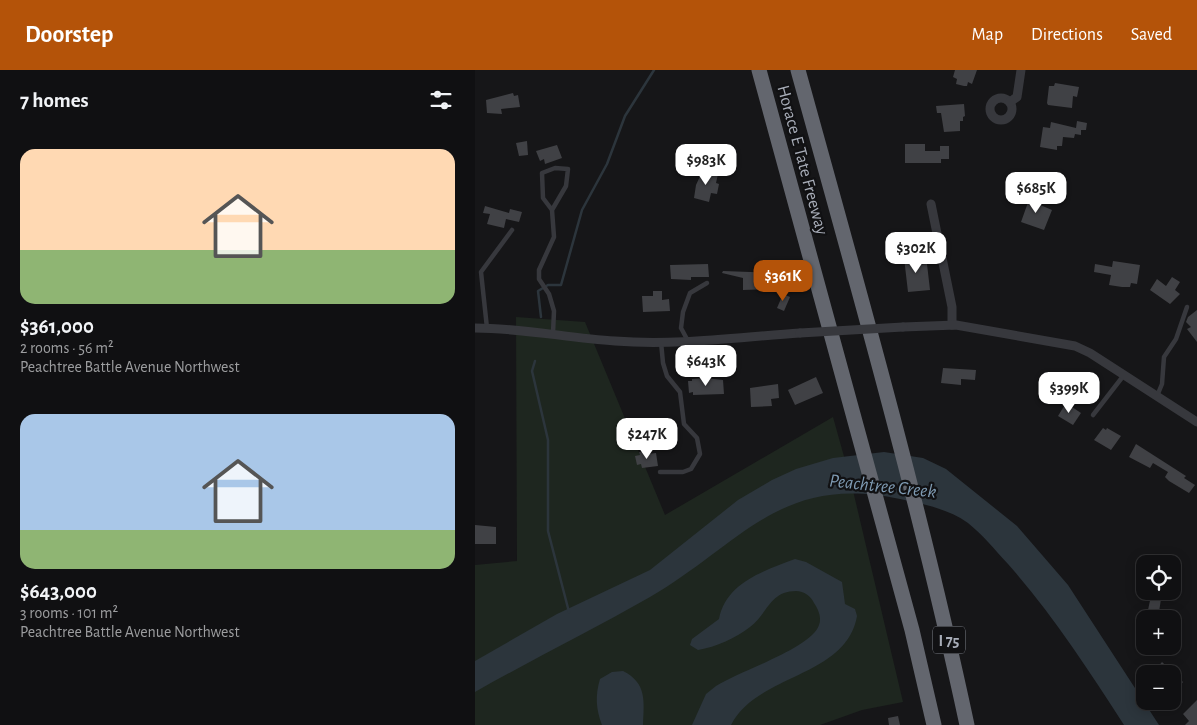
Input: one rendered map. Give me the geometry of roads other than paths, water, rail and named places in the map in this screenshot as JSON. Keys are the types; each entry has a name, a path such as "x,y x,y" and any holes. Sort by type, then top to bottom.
{"highway":[{"name":"Horace E Tate Freeway","path":"759,70 895,567 934,725"},
{"name":"Horace E Tate Freeway","path":"798,70 944,617 967,725"}],"street":[{"path":"1010,102 1017,97 1021,70"},
{"path":"931,204 952,307 952,325"},
{"path":"475,328 553,333 614,341 661,342 952,325 1075,346 1197,422"}],"lane":[{"path":"552,210 566,186 568,169 555,168 542,173 543,198 552,210 554,237 539,270 541,282 554,311 553,333"},
{"path":"487,328 481,272 512,230"},
{"path":"688,340 681,328 683,312 690,293 707,283"},
{"path":"1157,396 1162,384 1164,356 1176,339 1187,307"},
{"path":"660,472 683,472 691,468 699,454 697,438 684,424 680,392 667,376 663,363 661,342"},
{"path":"1093,415 1124,375"}],"water":[{"name":"Peachtree Creek","path":"884,452 923,458 946,469 1017,526 1068,585 1136,690 1136,710 1149,710 1159,725 1124,725 1040,602 1008,564 968,523 953,514 927,505 900,499 859,494 823,496 792,505 764,518 682,577 650,597 475,692 475,661 557,614 650,570 738,500 772,480 796,469 833,458"},
{"path":"795,559 806,562 842,582 845,604 855,609 857,616 850,636 836,652 819,664 761,695 744,708 731,725 692,725 706,694 716,686 789,651 813,634 819,625 819,613 813,600 799,591 787,592 775,599 750,627 732,638 712,647 698,650 690,645 692,639 719,619 729,596 738,587 771,568"},
{"path":"623,671 631,676 640,687 643,701 643,725 602,725 597,702 600,679 612,672"}],"waterway":[{"path":"541,317 538,291 548,285 561,285 582,210 607,164 625,116 654,70"},
{"path":"535,361 532,371 548,440 548,531 569,612"}]}
